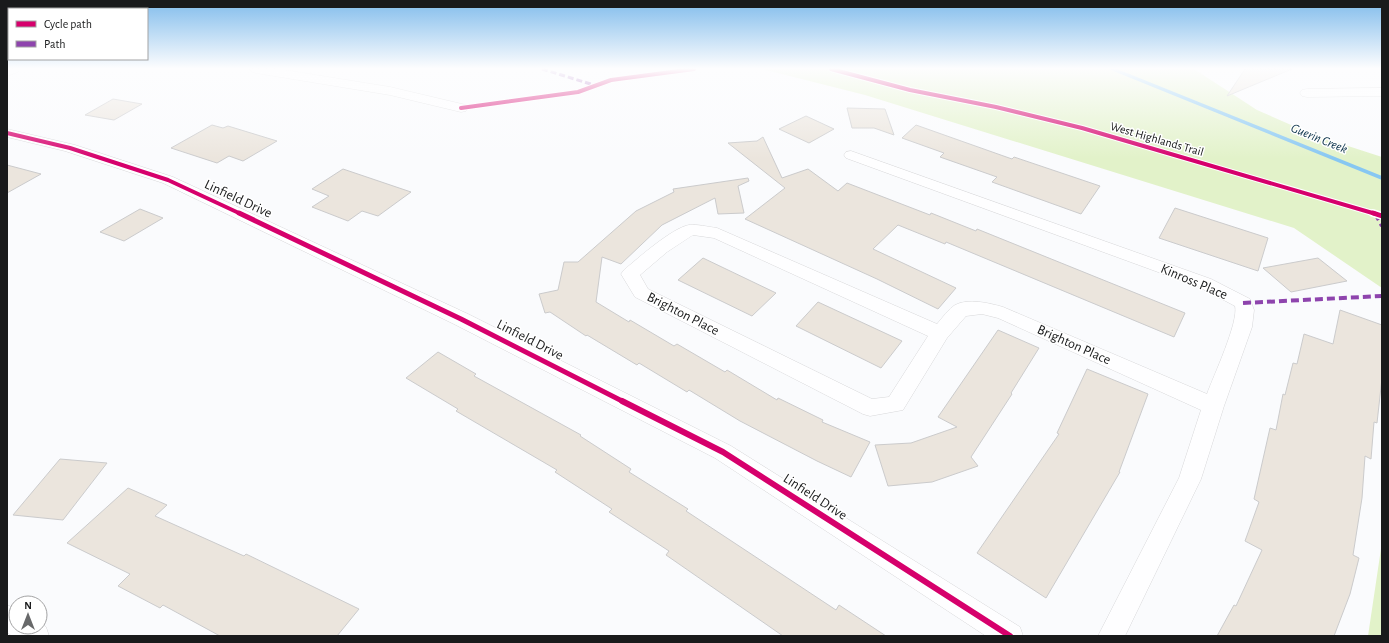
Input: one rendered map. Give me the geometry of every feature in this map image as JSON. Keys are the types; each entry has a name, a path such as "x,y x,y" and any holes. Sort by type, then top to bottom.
{"street":[{"path":"423,99 461,108"},
{"name":"Linfield Drive","path":"7,133 70,148 168,180 308,245 461,319 723,452 1010,636"},
{"name":"Kinross Place","path":"851,155 1205,283 1243,303 1245,310 1242,326 1213,406 1190,479 1111,636"},
{"name":"Brighton Place","path":"940,333 717,233 690,230 661,248 630,274 641,293 870,408 896,404 940,333 961,310 982,308 1003,314 1213,406"}],"green space":[{"path":"878,99 1240,99 1257,110 1314,135 1382,157 1382,288 1294,228"},
{"path":"1382,542 1382,636 1368,636"}],"building":[{"path":"113,99 142,104 114,120 85,115"},
{"path":"847,108 885,109 894,135 874,128 852,128"},
{"path":"806,116 834,129 809,143 779,129"},
{"path":"212,125 223,128 228,126 277,141 243,161 229,156 217,163 171,148"},
{"path":"916,125 1012,159 1014,157 1100,186 1081,214 992,182 997,177 940,157 944,153 902,138"},
{"path":"763,137 782,178 808,169 838,191 847,183 930,215 931,213 976,231 977,229 1185,313 1174,337 946,242 945,244 898,225 873,249 956,288 938,309 877,279 745,219 785,188 728,143 757,141"},
{"path":"7,165 41,174 7,193"},
{"path":"343,169 411,192 378,216 362,211 348,221 312,207 329,196 312,189"},
{"path":"748,178 749,181 738,186 744,213 718,214 715,198 662,225 621,264 602,257 596,302 629,322 630,320 674,346 677,344 725,372 727,370 777,400 778,398 823,420 822,422 870,442 851,477 740,421 689,390 687,392 639,363 637,365 587,335 586,336 550,312 545,313 539,294 558,290 564,262 578,262 636,211 674,192 673,189"},
{"path":"1175,208 1268,238 1258,271 1159,238"},
{"path":"140,209 163,218 124,241 100,232"},
{"path":"703,258 776,293 752,316 678,280"},
{"path":"1318,258 1347,281 1291,292 1263,268"},
{"path":"818,302 902,341 881,368 796,326"},
{"path":"1340,310 1382,325 1382,378 1377,423 1374,422 1371,459 1365,456 1362,498 1353,555 1359,558 1350,594 1334,636 1217,636 1234,605 1236,606 1262,550 1245,541 1259,502 1254,499 1270,428 1276,430 1283,394 1285,395 1293,363 1297,364 1304,334 1333,344"},
{"path":"998,330 1039,348 1011,393 1012,394 971,457 978,466 932,482 888,486 875,445 911,443 957,427 938,417"},
{"path":"438,352 476,374 474,376 581,435 580,436 631,469 629,472 688,509 686,511 836,610 839,605 886,636 783,636 666,555 669,551 609,512 612,509 555,472 557,470 456,411 458,409 406,378"},
{"path":"1087,369 1148,394 1120,472 1046,598 977,553 1059,434 1057,433"},
{"path":"60,459 107,463 63,520 13,515"},
{"path":"128,488 167,505 155,516 244,556 246,554 359,609 337,636 220,636 163,605 160,608 118,586 130,574 67,543"}],"waterway":[{"name":"Guerin Creek","path":"1187,99 1382,178"}],"marked path":[{"path":"1375,213 1382,226"},
{"path":"1243,303 1382,296"}],"cycle path":[{"path":"461,108 527,99"},
{"name":"West Highlands Trail","path":"956,99 996,107 1082,128 1382,216"},
{"path":"7,133 70,148 168,180 461,319 723,452 1010,636"}]}
